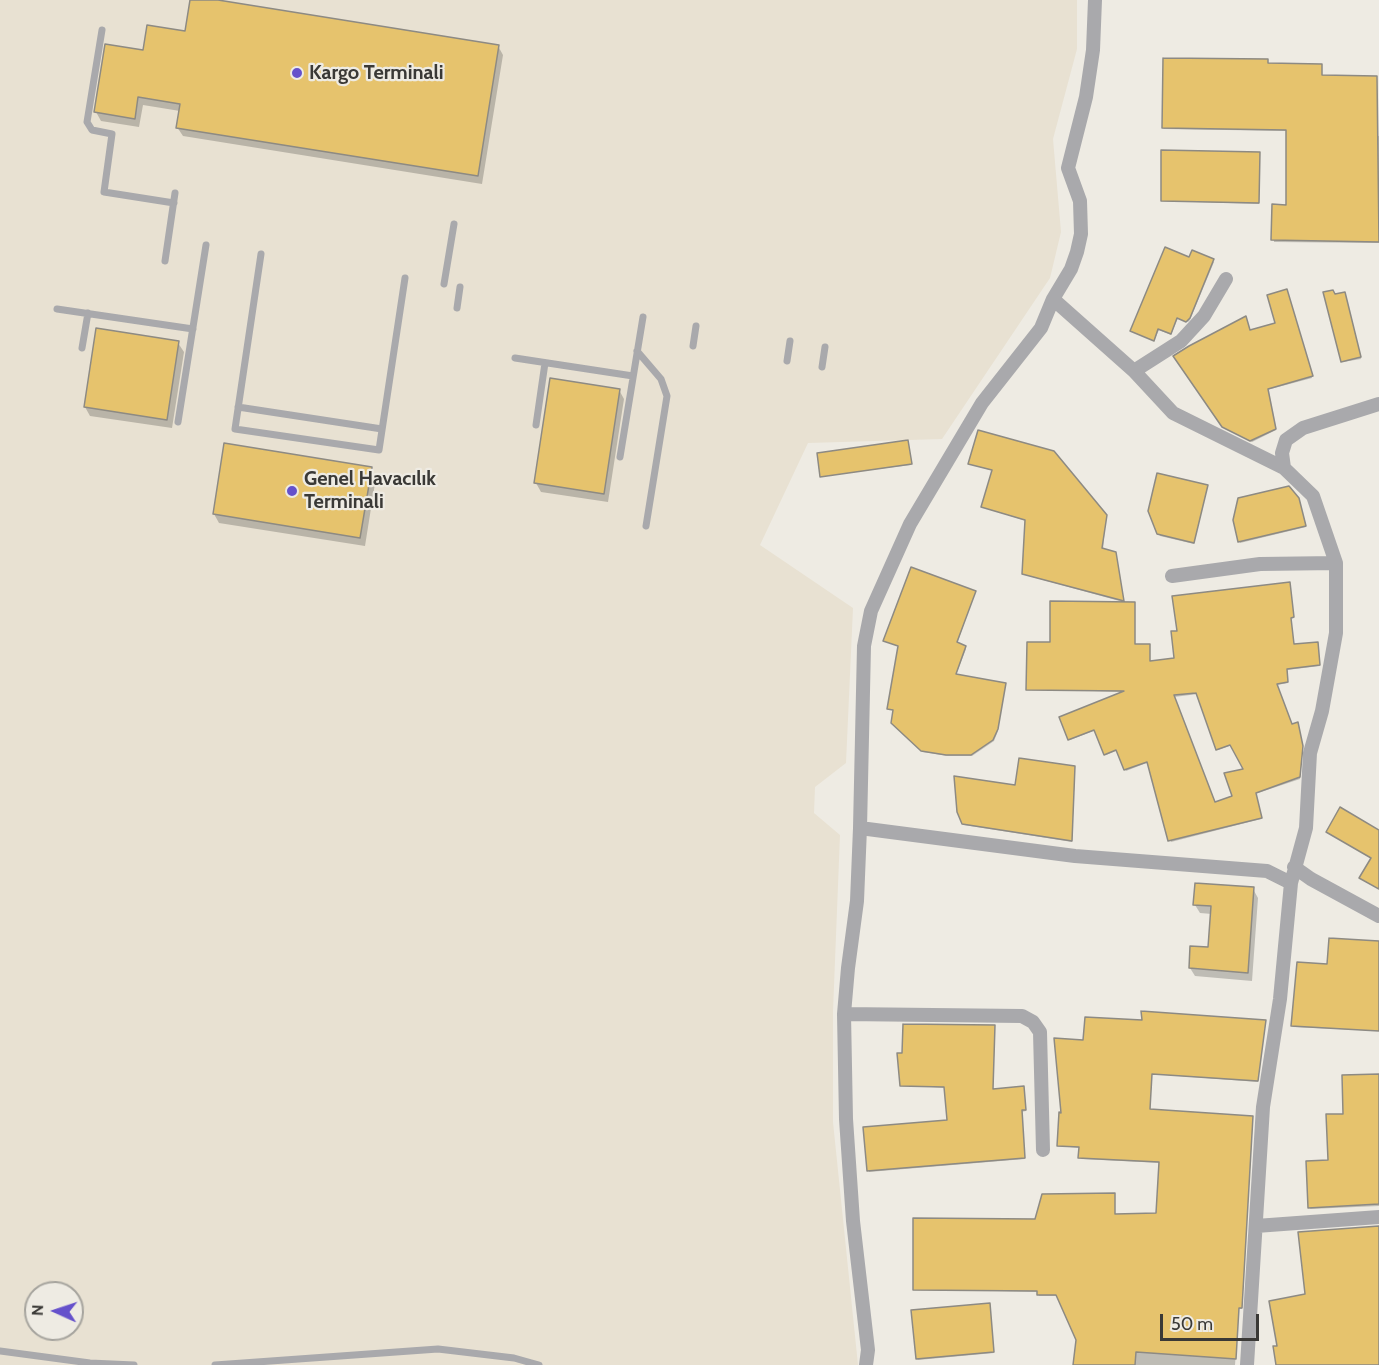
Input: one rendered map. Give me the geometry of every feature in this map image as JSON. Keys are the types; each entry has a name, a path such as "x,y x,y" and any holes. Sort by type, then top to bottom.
{"street":[{"path":"866,1365 868,1350 853,1221 846,1119 844,1014 857,901 864,646 871,611 910,524 982,403 1041,328 1053,299 1071,269 1080,234 1080,201 1068,168 1086,97 1093,50 1095,0"},
{"path":"1134,371 1181,341 1204,316 1226,279"},
{"path":"1053,299 1134,371 1173,413 1284,468 1312,496 1336,563 1336,633 1322,711 1310,753 1306,828 1291,883 1280,999 1263,1107 1247,1365"},
{"path":"1284,468 1282,453 1286,440 1303,428 1379,404"},
{"path":"1172,576 1260,564 1336,563"},
{"path":"860,828 1075,856 1267,871 1291,883"},
{"path":"1294,867 1311,879 1379,916"},
{"path":"844,1014 1022,1016 1033,1022 1040,1032 1043,1150"},
{"path":"1256,1226 1379,1217"}],"lane":[{"path":"102,30 87,122 92,130 112,134 104,192 174,204"},
{"path":"165,261 176,193"},
{"path":"444,284 454,224"},
{"path":"178,422 206,245"},
{"path":"261,254 235,429 379,450 405,278"},
{"path":"457,308 460,287"},
{"path":"57,309 193,329"},
{"path":"82,348 88,313"},
{"path":"620,457 643,317"},
{"path":"693,346 696,326"},
{"path":"787,361 790,341"},
{"path":"822,367 825,347"},
{"path":"637,351 661,379 666,396 646,526"},
{"path":"515,358 633,376"},
{"path":"536,425 545,363"},
{"path":"238,407 382,429"},
{"path":"214,1365 438,1349 514,1358 539,1365"},
{"path":"0,1351 90,1363 134,1365"}],"shaded area":[{"path":"0,0 1077,0 1077,49 1053,139 1061,232 1050,278 942,439 808,443 760,545 853,608 846,763 815,787 814,813 840,835 833,1011 833,1122 858,1365 0,1365"}],"building":[{"name":"Kargo Terminali","path":"190,0 218,0 499,45 478,176 176,128 180,104 138,97 135,119 94,112 105,44 143,50 147,25 185,31"},
{"path":"1163,58 1268,59 1268,63 1322,64 1322,75 1377,76 1379,242 1271,240 1272,204 1286,205 1286,130 1162,128"},
{"path":"1161,150 1260,152 1259,203 1161,201"},
{"path":"1165,247 1189,257 1192,250 1214,259 1190,318 1186,322 1177,318 1171,334 1158,329 1154,341 1130,331"},
{"path":"1287,289 1313,376 1268,389 1276,429 1250,441 1222,427 1173,356 1246,316 1250,330 1275,323 1267,295"},
{"path":"1333,290 1335,294 1345,292 1361,357 1341,362 1323,292"},
{"path":"96,328 179,341 167,420 84,407"},
{"path":"550,378 620,389 604,494 534,483"},
{"path":"978,430 1054,451 1107,515 1102,548 1116,552 1124,601 1022,574 1025,520 981,507 992,470 968,464"},
{"path":"908,440 912,464 820,477 817,453"},
{"name":"Genel Havacılık Terminali","path":"224,443 372,467 360,538 213,514"},
{"path":"1157,473 1208,485 1194,543 1157,534 1148,511"},
{"path":"1289,486 1299,498 1306,526 1238,542 1233,520 1238,498"},
{"path":"911,567 976,591 957,642 966,646 956,674 1006,683 998,729 993,740 971,755 946,755 921,751 891,723 893,710 887,709 898,646 883,641"},
{"path":"1290,582 1294,644 1318,642 1320,665 1287,669 1288,682 1277,684 1292,724 1298,722 1303,746 1300,777 1256,793 1262,818 1168,841 1147,762 1124,770 1116,750 1104,755 1094,730 1068,740 1059,717 1124,691 1026,690 1027,642 1050,642 1050,601 1135,602 1135,644 1150,644 1150,661 1174,658 1171,631 1177,631 1172,596","holes":["1196,693 1216,750 1230,745 1243,769 1224,773 1232,796 1215,802 1174,695"]},
{"path":"1019,758 1075,766 1072,841 962,824 957,812 954,776 1015,785"},
{"path":"1340,807 1379,830 1379,889 1359,878 1371,858 1326,832"},
{"path":"1195,883 1254,887 1248,973 1189,968 1190,946 1208,947 1211,906 1193,905"},
{"path":"1329,938 1379,941 1379,1031 1291,1026 1297,962 1327,964"},
{"path":"1141,1011 1266,1020 1258,1081 1152,1074 1150,1109 1253,1116 1242,1308 1239,1308 1236,1359 1136,1352 1135,1365 1073,1365 1076,1340 1056,1295 1037,1295 1037,1291 913,1290 913,1218 1035,1219 1042,1194 1115,1193 1115,1214 1156,1213 1159,1162 1078,1158 1079,1147 1057,1146 1059,1112 1061,1113 1054,1038 1083,1040 1085,1017 1142,1020"},
{"path":"903,1024 995,1025 993,1089 1024,1086 1026,1110 1022,1110 1025,1158 867,1171 863,1127 947,1120 944,1087 900,1086 897,1053 902,1053"},
{"path":"1379,1074 1379,1204 1308,1208 1306,1161 1328,1160 1326,1114 1343,1114 1342,1075"},
{"path":"1379,1226 1379,1365 1276,1365 1273,1346 1277,1346 1269,1301 1305,1294 1298,1232"},
{"path":"990,1303 994,1352 916,1359 911,1310"}],"place":[{"name":"Kargo Terminali","path":"297,73"},
{"name":"Genel Havacılık Terminali","path":"292,491"}]}
